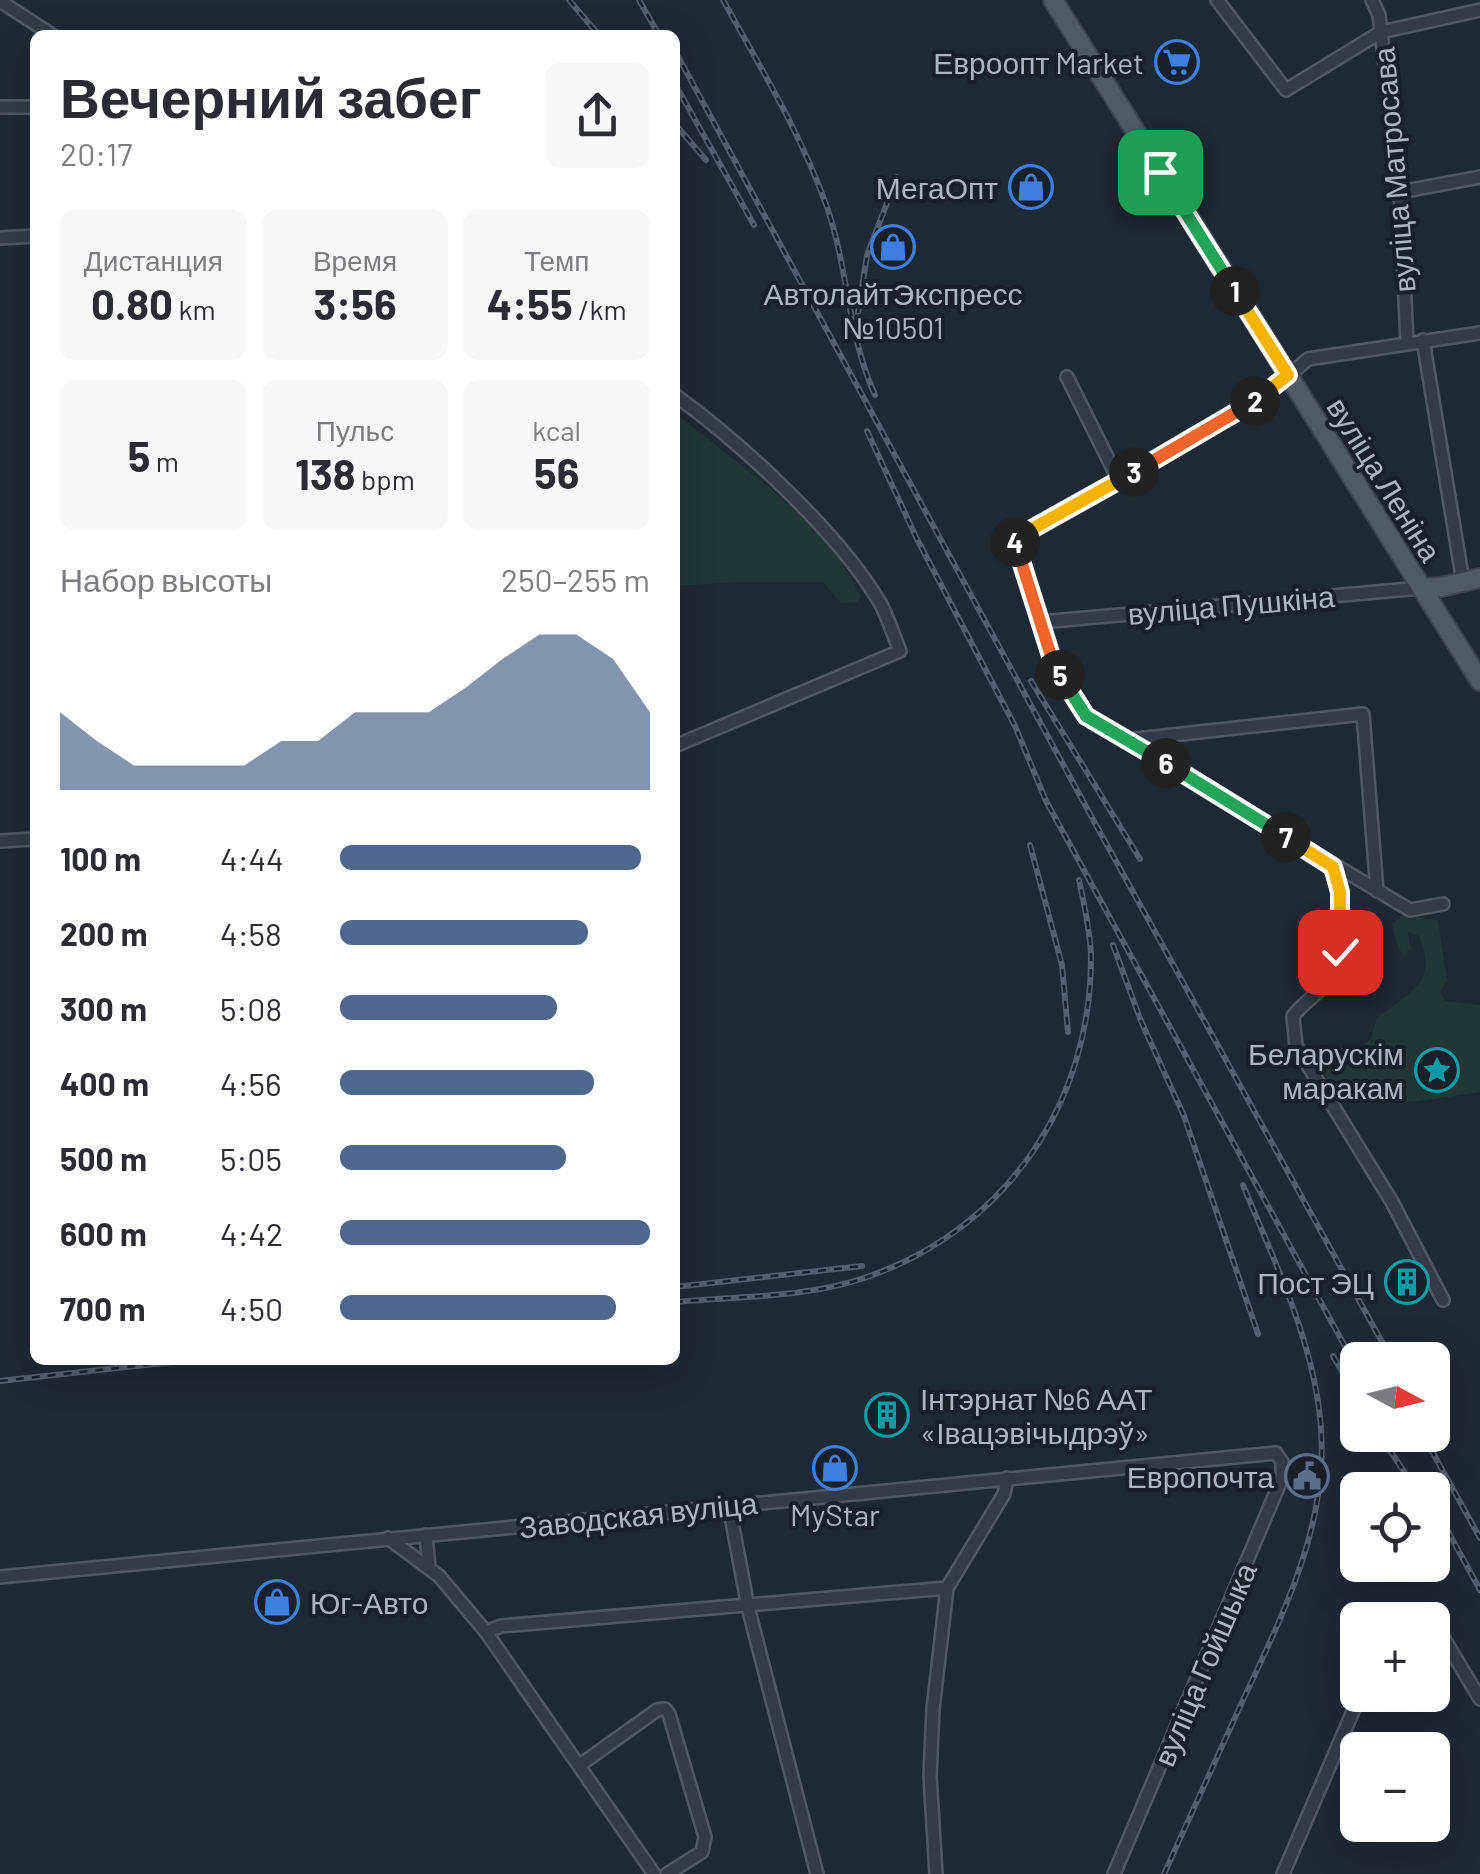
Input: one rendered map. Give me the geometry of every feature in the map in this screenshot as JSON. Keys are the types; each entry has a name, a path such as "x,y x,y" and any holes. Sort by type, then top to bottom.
{"main road":[{"name":"вуліца Леніна","path":"1055,1 1480,681"},
{"path":"1420,588 1472,580"}],"street":[{"path":"1217,0 1286,90 1381,32 1480,10"},
{"name":"вуліца Матросава","path":"1372,0 1379,15 1400,192 1407,342"},
{"path":"0,1 44,30"},
{"path":"0,107 30,107"},
{"path":"1400,192 1480,177"},
{"path":"0,238 30,236"},
{"path":"1442,904 1410,910 1086,716 1052,659 1014,539 1265,396 1308,359 1480,333"},
{"path":"1423,340 1472,580"},
{"path":"1067,377 1119,481"},
{"path":"680,399 807,512 852,561 881,605 900,651 680,744"},
{"name":"вуліца Пушкіна","path":"1041,622 1420,588"},
{"path":"1128,740 1363,714 1376,891"},
{"path":"0,841 30,839"},
{"path":"1333,867 1340,892 1340,952 1326,984 1293,1016 1296,1046 1392,1202 1444,1300"},
{"name":"Заводская вуліца","path":"0,1577 1276,1453"},
{"name":"вуліца Гойшыка","path":"1114,1874 1282,1478 1282,1462 1276,1453"},
{"path":"936,1874 930,1776 947,1588 1004,1494 1007,1478"},
{"path":"729,1506 748,1607 818,1874"},
{"path":"426,1535 430,1568"},
{"path":"388,1538 430,1568 486,1632 654,1874"},
{"path":"486,1632 500,1626 947,1588"},
{"path":"1450,1652 1480,1699"},
{"path":"580,1765 657,1710 664,1709 669,1714 704,1837 702,1852 667,1874"},
{"path":"1284,1874 1353,1712"}],"green space":[{"path":"680,417 804,519 845,569 860,596 858,602 841,603 823,582 680,586"},
{"path":"1403,915 1438,920 1447,980 1440,992 1445,1001 1480,1005 1480,1092 1377,1103 1340,1096 1327,1084 1320,1057 1323,1052 1336,1056 1358,1053 1371,1038 1377,1018 1410,993 1423,976 1424,952 1419,936 1408,932 1410,949 1404,957 1397,945 1392,924"}],"railway":[{"path":"569,0 595,30"},
{"path":"639,0 656,30"},
{"path":"723,0 780,102 817,180 834,230 859,349 875,395"},
{"path":"680,60 1382,1342"},
{"path":"680,93 754,225"},
{"path":"680,130 706,160"},
{"path":"858,313 867,255 897,177"},
{"path":"867,431 917,539 1015,726 1046,801 1343,1342"},
{"path":"1031,681 1140,859"},
{"path":"1030,845 1062,965 1068,1032"},
{"path":"680,1302 823,1289 870,1276 919,1254 963,1226 1001,1191 1033,1152 1058,1108 1076,1060 1087,1009 1091,955 1079,880"},
{"path":"1113,945 1141,1021 1184,1116 1258,1334"},
{"path":"1164,1874 1290,1595 1313,1523 1320,1485 1319,1409 1307,1351 1243,1185"},
{"path":"680,1286 862,1266"},
{"path":"1333,1356 1340,1368"},
{"path":"0,1381 145,1365"},
{"path":"1391,1452 1404,1472"},
{"path":"1432,1452 1480,1538"},
{"path":"1450,1535 1480,1590"}],"place":[{"name":"Евроопт Market","path":"1177,62"},
{"name":"МегаОпт","path":"1031,187"},
{"name":"АвтолайтЭкспресс №10501","path":"893,247"},
{"name":"Беларускім маракам","path":"1437,1070"},
{"name":"Пост ЭЦ","path":"1407,1282"},
{"name":"Інтэрнат №6 ААТ «Івацэвічыдрэў»","path":"887,1415"},
{"name":"MyStar","path":"835,1468"},
{"name":"Европочта","path":"1307,1476"},
{"name":"Юг-Авто","path":"277,1602"}],"route":[{"path":"1160,172 1288,375 1265,396 1014,539 1052,659 1086,716 1333,867 1340,892 1340,952"}]}
